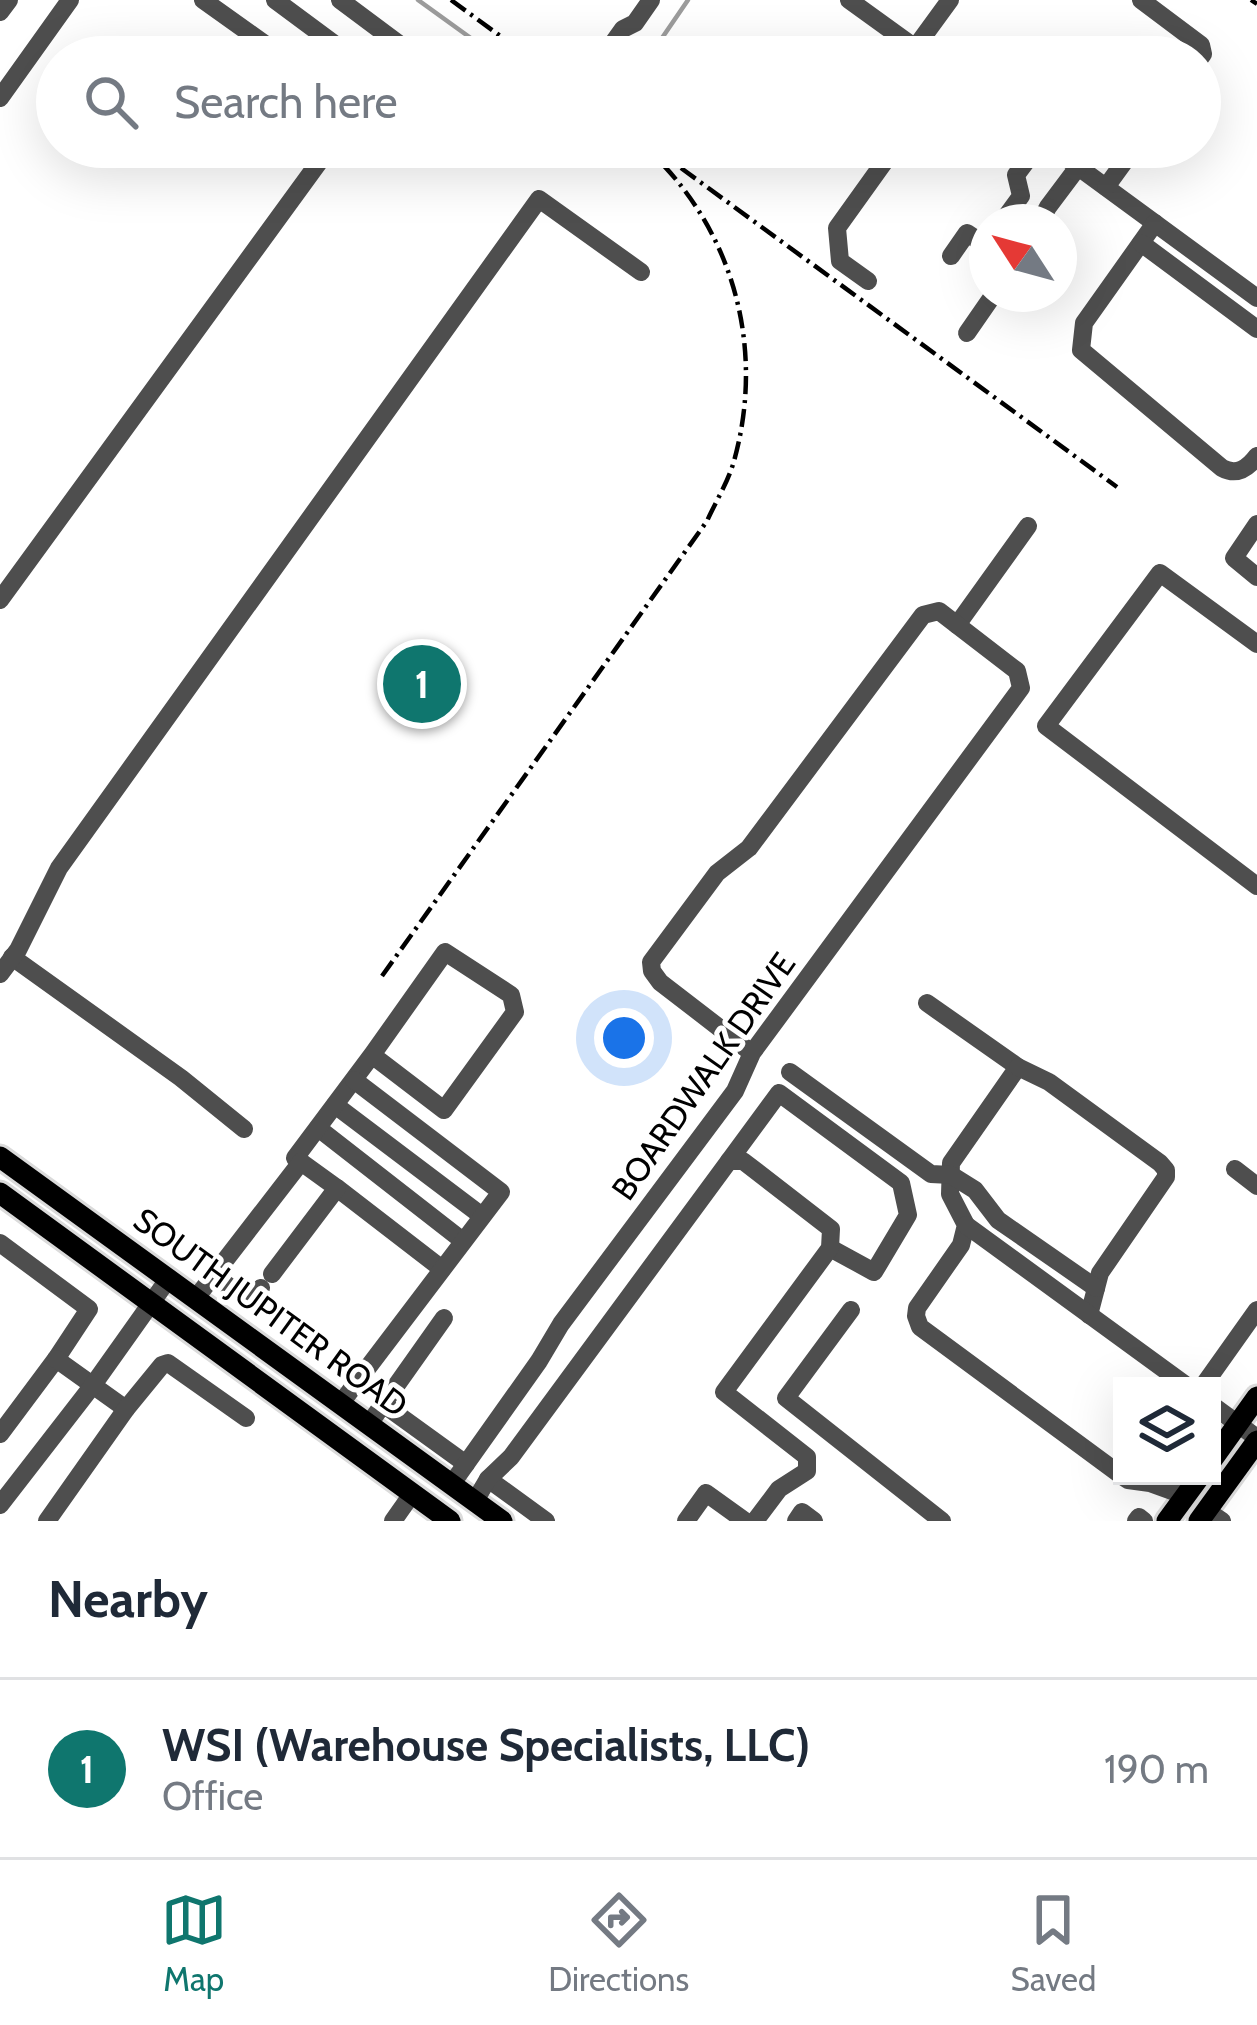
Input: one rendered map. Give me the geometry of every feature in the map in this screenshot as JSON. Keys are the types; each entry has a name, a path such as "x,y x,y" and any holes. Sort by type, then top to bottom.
{"main road":[{"name":"SOUTH JUPITER ROAD","path":"0,1156 502,1521"},
{"name":"SOUTH JUPITER ROAD","path":"0,1192 322,1430 455,1521"},
{"path":"1221,1448 1257,1397"},
{"path":"322,1430 340,1402"},
{"path":"1186,1496 1209,1518 1257,1440"},
{"path":"1167,1521 1194,1485"},
{"path":"455,1521 475,1501"}],"street":[{"path":"0,12 9,0"},
{"path":"44,36 70,0"},
{"path":"203,0 254,36"},
{"path":"275,0 324,36"},
{"path":"340,0 388,36"},
{"path":"618,36 635,23 651,0"},
{"path":"849,0 899,36"},
{"path":"930,36 950,0"},
{"path":"1141,0 1189,36"},
{"path":"0,98 36,48"},
{"path":"0,600 315,168"},
{"path":"868,281 840,261 837,228 880,168"},
{"path":"1015,204 1021,196 1016,175 1021,168"},
{"path":"1050,204 1077,168"},
{"path":"1079,168 1155,224 1254,314"},
{"path":"1106,187 1120,168"},
{"path":"244,1129 182,1078 6,966 59,868 539,199 641,272"},
{"path":"1155,224 1084,323 1081,350 1230,473 1241,471 1257,456"},
{"path":"951,256 969,234"},
{"path":"1141,243 1254,314"},
{"path":"967,333 982,312"},
{"path":"1257,524 1234,558 1257,578"},
{"path":"752,1053 660,982 651,962 717,873 749,848 923,615 939,611 957,625 1028,526"},
{"path":"1257,644 1160,573 1046,726 1257,886"},
{"name":"BOARDWALK DRIVE","path":"451,1485 561,1324 735,1091 752,1053 1021,688 1017,671 957,625"},
{"path":"372,1055 444,1110 515,1012 511,995 445,952 295,1158 442,1269"},
{"path":"927,1003 1018,1067 1048,1082 1166,1170 1166,1177 1100,1273 1089,1315"},
{"path":"1018,1067 951,1163 950,1194 966,1225 1174,1377"},
{"path":"790,1072 931,1174 950,1175 975,1190 998,1220 1096,1288"},
{"path":"340,1402 501,1192 354,1080"},
{"path":"475,1501 779,1093 901,1183 908,1215 874,1272 830,1248"},
{"path":"335,1106 482,1216"},
{"path":"318,1128 463,1240"},
{"path":"729,1161 743,1161 832,1229 830,1248 724,1392 807,1457 807,1471 779,1489 755,1521"},
{"path":"196,1298 301,1162"},
{"path":"1235,1169 1257,1186"},
{"path":"219,1270 250,1302 337,1188"},
{"path":"0,1433 89,1309 8,1248 40,1222"},
{"path":"966,1225 961,1245 917,1308 920,1327 1113,1469"},
{"path":"2,1498 93,1385 169,1278"},
{"path":"851,1310 787,1398 942,1521"},
{"path":"1209,1377 1257,1310"},
{"path":"369,1424 444,1318"},
{"path":"56,1359 126,1409"},
{"path":"47,1521 162,1365 168,1364 246,1418"},
{"path":"383,1404 466,1464"},
{"path":"1221,1412 1257,1440"},
{"path":"488,1479 546,1521"},
{"path":"1164,1485 1186,1496"},
{"path":"686,1521 706,1493 745,1521"},
{"path":"392,1521 412,1494"},
{"path":"796,1521 802,1512 814,1521"}],"waterway":[{"path":"418,0 468,36"},
{"path":"663,36 688,0"}],"railway":[{"path":"451,0 500,36"},
{"path":"1251,0 1257,4"},
{"path":"382,976 707,521 734,461 746,375 734,291 701,214 665,168"},
{"path":"681,168 1117,487"}],"place":[{"name":"WSI (Warehouse Specialists, LLC)","path":"422,684"}]}
